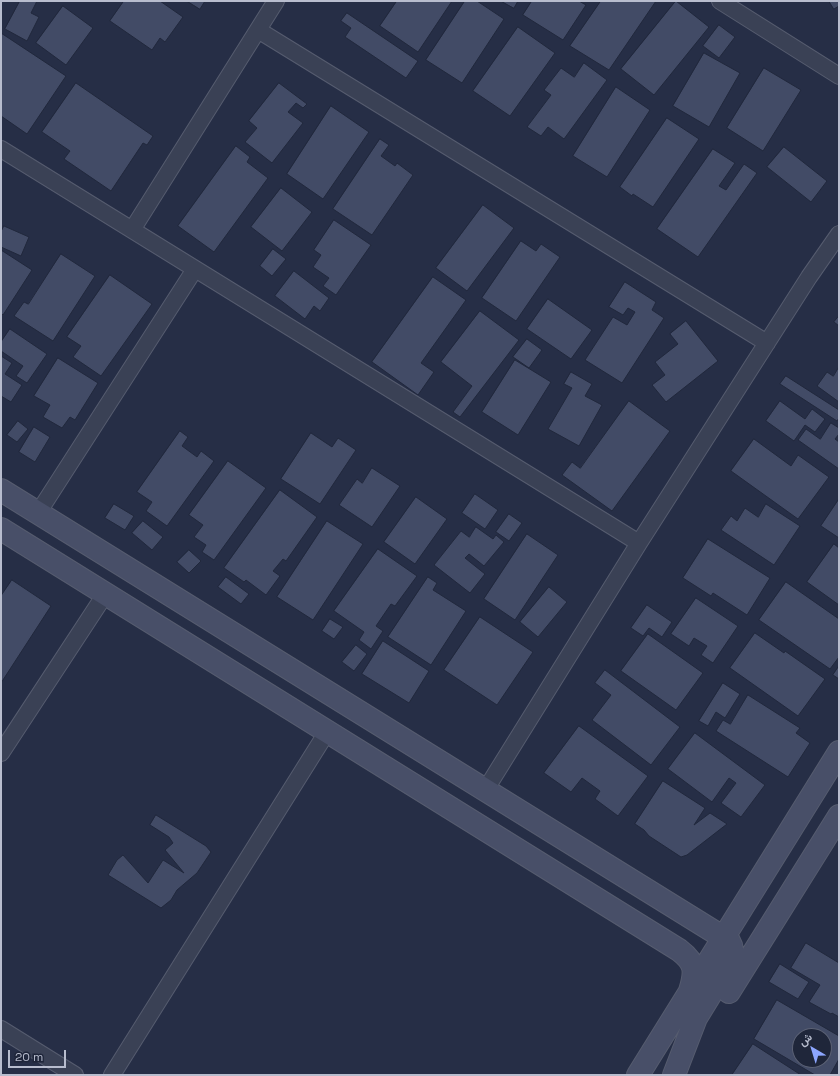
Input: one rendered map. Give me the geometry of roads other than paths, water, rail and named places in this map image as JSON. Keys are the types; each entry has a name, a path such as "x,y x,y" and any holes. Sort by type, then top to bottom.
{"street":[{"path":"132,230 276,1"},
{"path":"720,1 839,76"},
{"path":"258,30 767,343"},
{"path":"1,149 639,542"},
{"path":"486,789 639,542 809,277 839,234"},
{"path":"38,513 195,269"},
{"path":"1,490 724,936 733,948 731,961 696,1018 674,1075"},
{"path":"1,529 679,950 691,962 694,970 694,978 690,991"},
{"path":"1,753 106,594"},
{"path":"112,1075 327,732"},
{"path":"638,1075 839,752"},
{"path":"678,1075 839,816"},
{"path":"1,1029 75,1075"}]}
